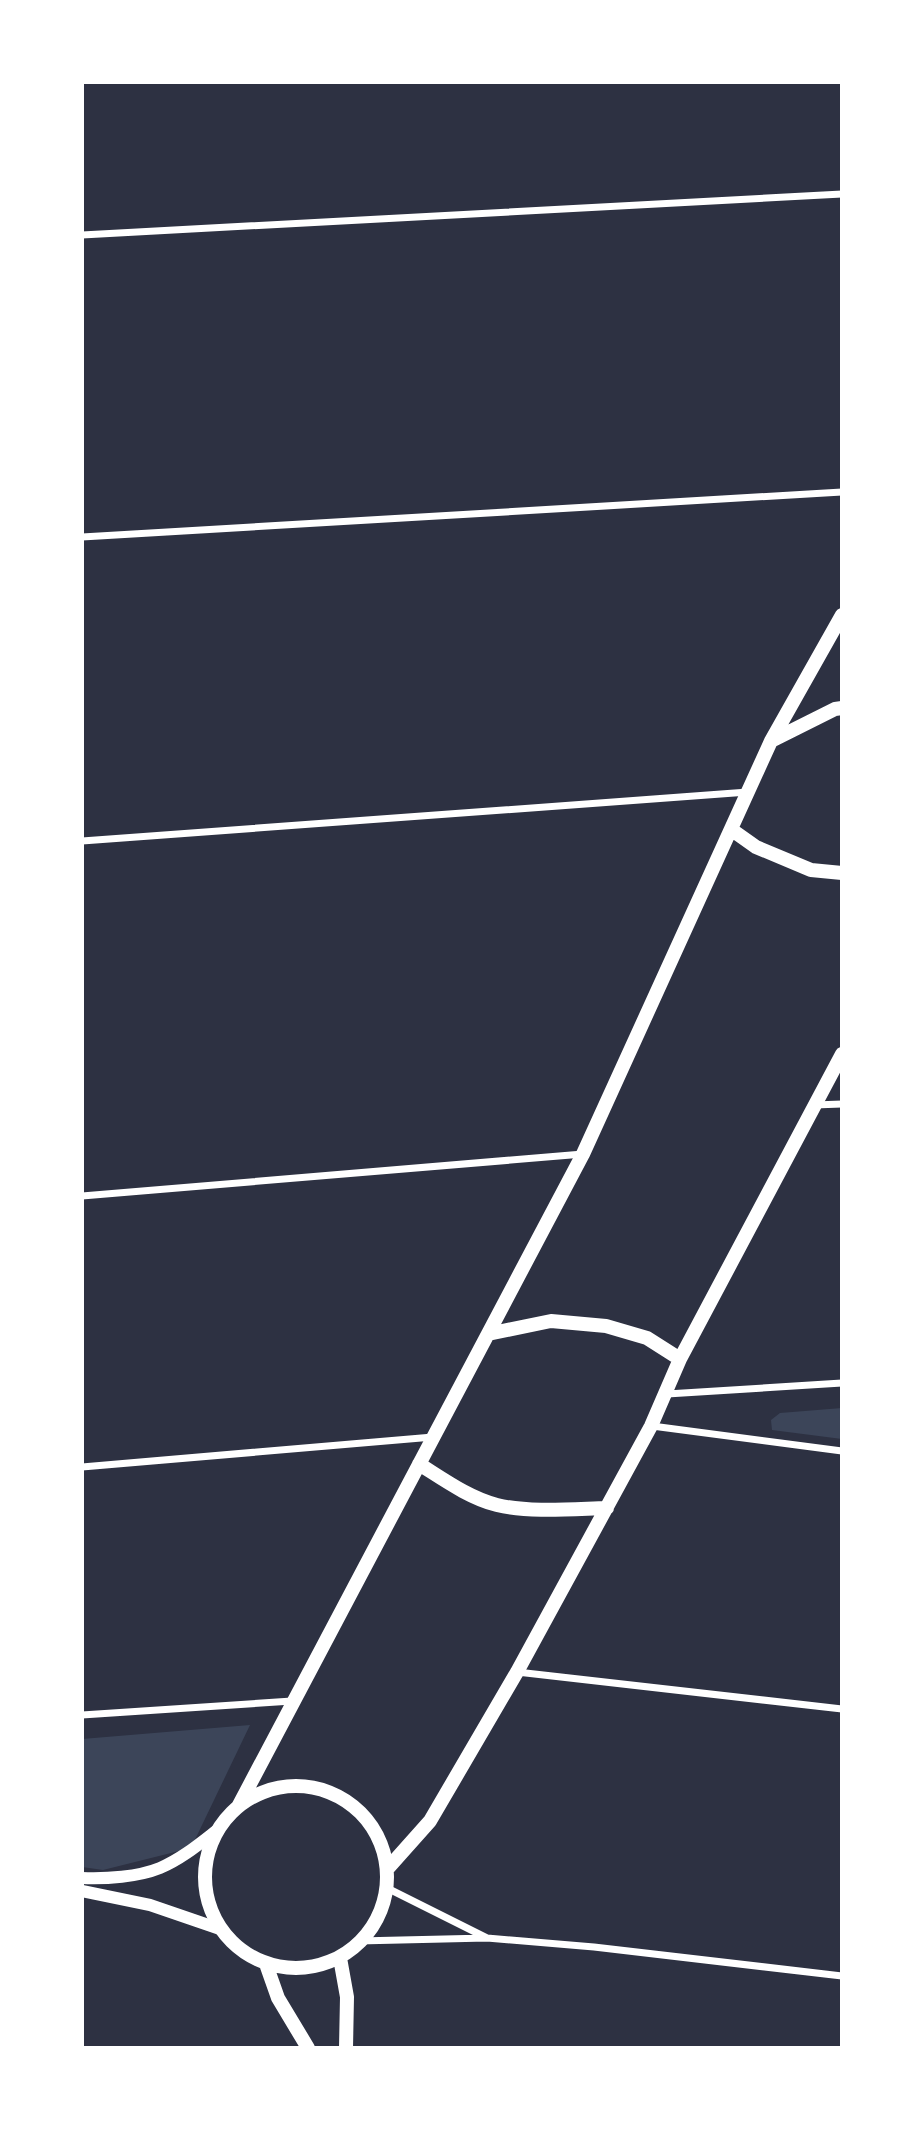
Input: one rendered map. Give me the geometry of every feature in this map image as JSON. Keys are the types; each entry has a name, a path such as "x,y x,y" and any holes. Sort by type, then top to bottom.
{"main road":[{"path":"239,1805 267,1790 286,1786 319,1788 348,1801 366,1817 383,1845 389,1867 389,1889 381,1913 340,1958 309,1968 266,1964 238,1949 220,1929 206,1900 205,1861 216,1831 239,1805 583,1154 771,741 842,615"},
{"path":"771,741 842,708"},
{"path":"732,830 756,847 811,870 842,873"},
{"path":"389,1867 430,1821 517,1672 651,1426 680,1359 842,1054"},
{"path":"488,1335 551,1321 607,1326 647,1338 680,1359"},
{"path":"419,1464 456,1488 497,1505 541,1509 607,1508"},
{"path":"340,1958 347,1997 346,2048"},
{"path":"266,1964 278,1998 309,2048"}],"street":[{"path":"82,234 842,194"},
{"path":"82,537 842,492"},
{"path":"82,841 748,792"},
{"path":"814,1105 842,1104"},
{"path":"82,1196 583,1154"},
{"path":"667,1394 842,1383"},
{"path":"651,1426 842,1451"},
{"path":"82,1467 433,1437"},
{"path":"517,1672 842,1709"},
{"path":"82,1715 293,1701"},
{"path":"82,1878 129,1875 158,1869 182,1857 216,1831"},
{"path":"389,1889 487,1938"},
{"path":"82,1891 149,1905 220,1929"},
{"path":"358,1941 487,1938 594,1947 842,1976"}],"shaded area":[{"path":"842,1408 842,1439 772,1430 771,1420 780,1413"},
{"path":"250,1725 191,1848 103,1870 82,1867 82,1739"}]}
